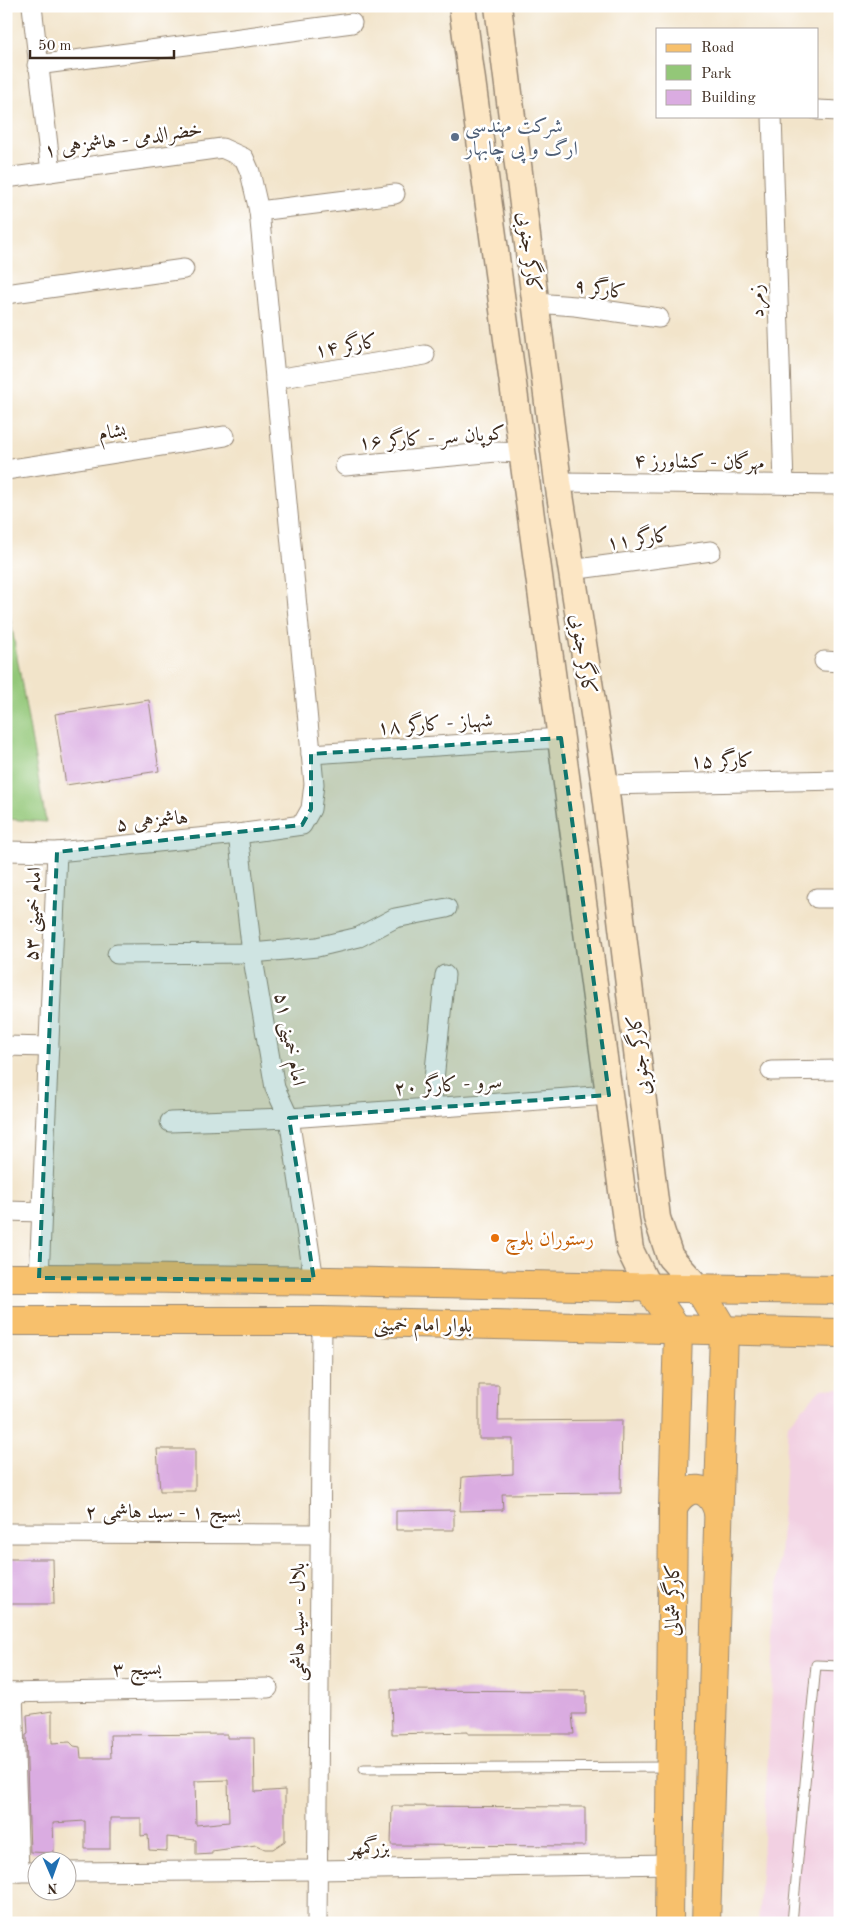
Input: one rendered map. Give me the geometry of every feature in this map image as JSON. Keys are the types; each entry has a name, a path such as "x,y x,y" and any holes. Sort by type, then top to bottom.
{"main road":[{"name":"کارگر جنوبی","path":"462,6 630,1250 648,1287"},
{"name":"کارگر جنوبی","path":"498,6 558,482 605,785 657,1218 670,1257 699,1289"},
{"path":"568,789 605,785"},
{"name":"بلوار امام خمینی","path":"6,1278 314,1280 699,1289 840,1290"},
{"path":"648,1287 678,1330"},
{"path":"699,1289 724,1331 706,1923"},
{"name":"بلوار امام خمینی","path":"6,1322 322,1321 840,1333"},
{"name":"کارگر شمالی","path":"669,1923 673,1508 678,1330"},
{"path":"673,1508 678,1498 687,1491 698,1489 708,1493 716,1501 718,1512"}],"street":[{"path":"32,6 51,172"},
{"path":"38,65 352,23"},
{"path":"818,110 840,111"},
{"name":"زمرد","path":"772,118 784,484"},
{"name":"خضرالدمی - هاشمزهی ۱","path":"6,178 222,148 244,158 250,172 259,211"},
{"path":"311,754 259,211 395,194"},
{"path":"6,294 184,269"},
{"name":"کارگر ۹","path":"536,303 575,306 659,318"},
{"name":"کارگر ۱۴","path":"275,380 424,355"},
{"name":"بشام","path":"6,470 225,436"},
{"name":"کوپان سر - کارگر ۱۶","path":"345,466 496,452 523,453"},
{"name":"مهرگان - کشاورز ۴","path":"558,482 840,485"},
{"name":"کارگر ۱۱","path":"571,570 711,551"},
{"name":"شهباز - کارگر ۱۸","path":"311,754 561,738"},
{"name":"هاشمزهی ۵","path":"6,851 57,852 238,834 302,825 312,809 314,784 311,754"},
{"name":"کارگر ۱۵","path":"605,785 840,780"},
{"name":"امام خمینی ۵۱","path":"238,834 252,953 275,1088 289,1118 314,1280"},
{"name":"امام خمینی ۵۳","path":"39,1278 57,852"},
{"path":"818,898 840,898"},
{"path":"117,954 252,953 317,946 359,937 395,918 447,908"},
{"path":"431,1108 445,975"},
{"path":"6,1046 48,1047"},
{"path":"771,1070 840,1070"},
{"name":"سرو - کارگر ۲۰","path":"170,1122 289,1118 610,1095"},
{"path":"6,1211 42,1212"},
{"name":"بلال - سید هاشمی","path":"317,1923 322,1321"},
{"name":"بسیج ۱ - سید هاشمی ۲","path":"6,1533 320,1534"},
{"name":"بسیج ۳","path":"10,1693 268,1688"},
{"path":"10,1693 12,1872 28,1872"},
{"name":"بزرگمهر","path":"78,1872 671,1864"}],"lane":[{"path":"792,1923 816,1665 840,1666"},
{"path":"364,1769 671,1767"}],"highlighted area":[{"path":"561,738 609,1095 289,1118 314,1280 39,1278 57,852 302,825 311,809 311,754"}],"shaded area":[{"path":"840,1388 840,1923 758,1923 788,1424 821,1389"}],"green space":[{"path":"6,594 46,822 6,819"}],"building":[{"path":"149,700 159,771 66,785 55,714"},
{"path":"479,1385 499,1385 498,1421 622,1420 621,1493 502,1494 503,1510 460,1511 462,1477 513,1474 513,1439 479,1439"},
{"path":"157,1449 195,1449 195,1491 160,1491"},
{"path":"454,1510 454,1530 396,1530 396,1511"},
{"path":"8,1559 53,1559 54,1604 9,1604"},
{"path":"391,1690 586,1691 586,1714 572,1714 574,1734 468,1734 468,1732 392,1734"},
{"path":"52,1711 52,1743 70,1742 74,1746 80,1747 81,1758 111,1758 110,1735 227,1734 227,1738 254,1738 255,1792 285,1790 285,1841 273,1849 265,1849 256,1845 212,1851 212,1854 196,1855 196,1840 167,1837 167,1851 149,1850 148,1835 141,1836 141,1818 110,1818 110,1849 85,1849 85,1821 53,1823 54,1852 30,1852 26,1735 28,1734 27,1715","holes":["228,1780 229,1822 196,1825 195,1781"]},
{"path":"392,1806 585,1807 585,1846 391,1845"}],"place":[{"name":"شرکت مهندسی ارگ و پی چابهار","path":"455,137"},
{"name":"رستوران بلوچ","path":"495,1238"}]}
